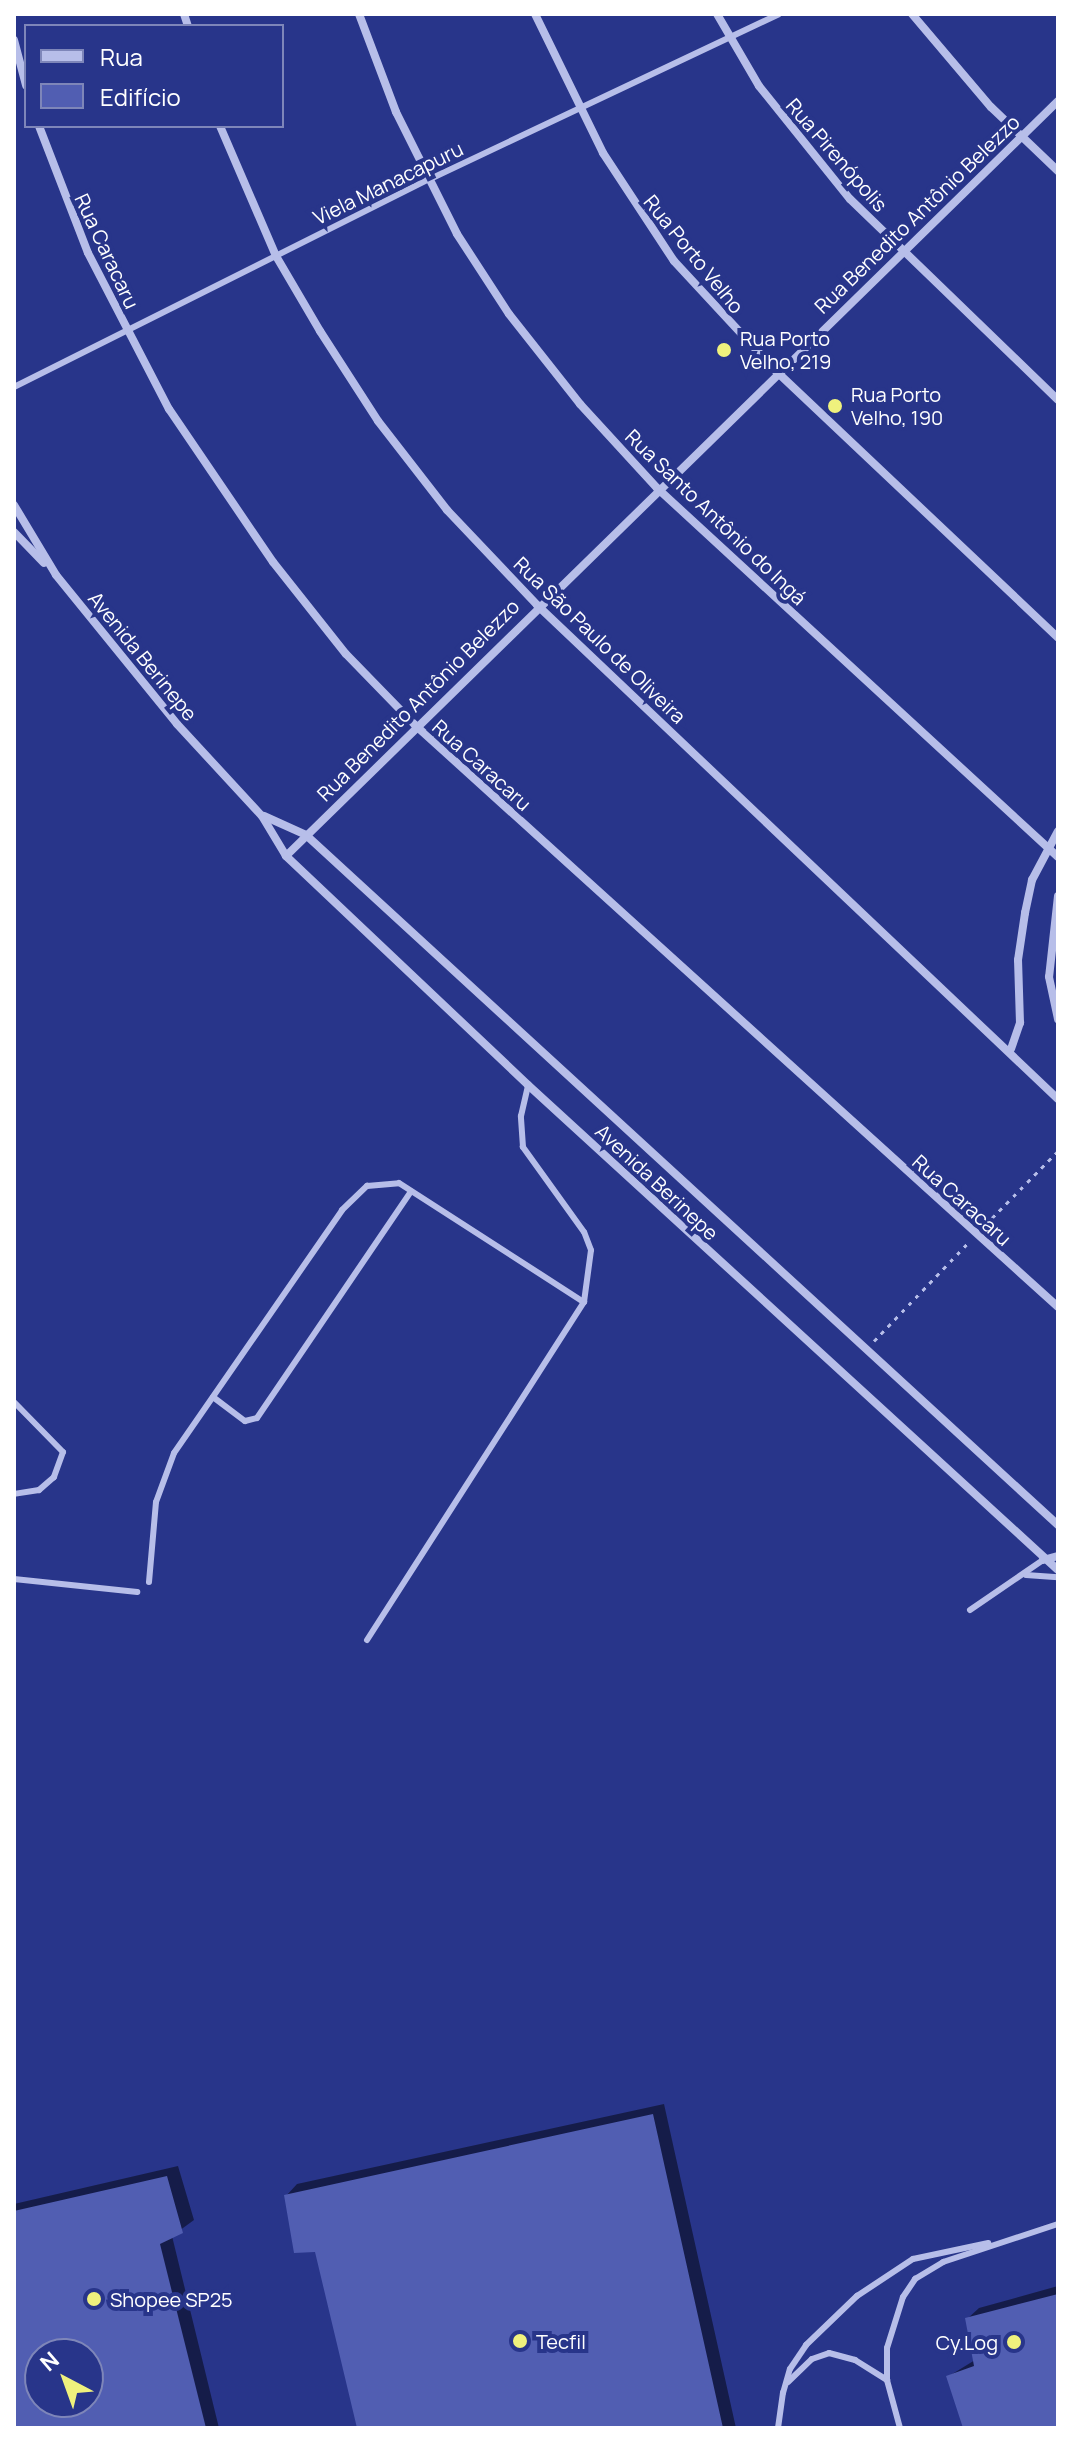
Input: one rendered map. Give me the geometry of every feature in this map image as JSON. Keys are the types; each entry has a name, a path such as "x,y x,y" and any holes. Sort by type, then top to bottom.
{"street":[{"name":"Rua Santo Antônio do Ingá","path":"359,14 428,180 509,314 580,404 657,488 1058,857"},
{"name":"Rua Porto Velho","path":"535,14 580,112 629,198 674,261 776,371 1058,638"},
{"name":"Rua Pirenópolis","path":"717,14 728,40 792,131 901,251 1058,400"},
{"path":"912,14 941,53 1058,171"},
{"path":"14,40 24,78"},
{"name":"Rua Benedito Antônio Belezzo","path":"286,856 776,371 1058,101"},
{"name":"Rua Caracaru","path":"40,128 88,253 192,446 273,562 346,654 415,725 1058,1307"},
{"name":"Rua São Paulo de Oliveira","path":"221,128 276,256 378,421 447,510 537,605 1011,1049 1058,1099"},
{"name":"Avenida Berinepe","path":"14,505 56,575 177,724 262,816 286,856 528,1085 1043,1560 1058,1570"},
{"path":"14,532 56,575"},
{"name":"Avenida Berinepe","path":"262,816 306,835 1058,1525"},
{"path":"1011,1049 1020,1023 1018,960 1025,913 1045,848 1058,831"},
{"path":"1058,896 1049,977 1058,1019"},
{"path":"1043,1560 1058,1556"}],"lane":[{"name":"Viela Manacapuru","path":"14,387 428,180 580,112 779,14"},
{"path":"367,1640 584,1302 591,1250 584,1232 523,1147 521,1116 528,1085"},
{"path":"149,1582 156,1502 174,1453 342,1210 367,1186 383,1181 411,1191 584,1302"},
{"path":"213,1397 245,1421 257,1418 411,1191"},
{"path":"14,1402 63,1452 54,1477 39,1490 14,1494"},
{"path":"970,1610 1026,1575 1043,1560"},
{"path":"1026,1575 1058,1577"},
{"path":"14,1579 137,1592"},
{"path":"900,2428 887,2380 894,2322 915,2279 1001,2242 1058,2224"},
{"path":"778,2428 790,2369 806,2345 857,2296 913,2259 1001,2242"},
{"path":"783,2393 799,2369 829,2353 855,2360 887,2380"}],"path":[{"path":"866,1349 1058,1151"}],"building":[{"name":"Tecfil","path":"653,2114 723,2428 357,2428 315,2252 294,2253 284,2195"},
{"name":"Shopee SP25","path":"167,2176 183,2233 160,2244 206,2428 14,2428 14,2211"},
{"name":"Cy.Log","path":"1058,2294 1058,2428 963,2428 946,2376 974,2366 965,2318"}],"place":[{"name":"Rua Porto Velho, 219","path":"724,350"},
{"name":"Rua Porto Velho, 190","path":"835,406"},
{"name":"Shopee SP25","path":"94,2299"},
{"name":"Tecfil","path":"520,2341"},
{"name":"Cy.Log","path":"1014,2342"}]}
